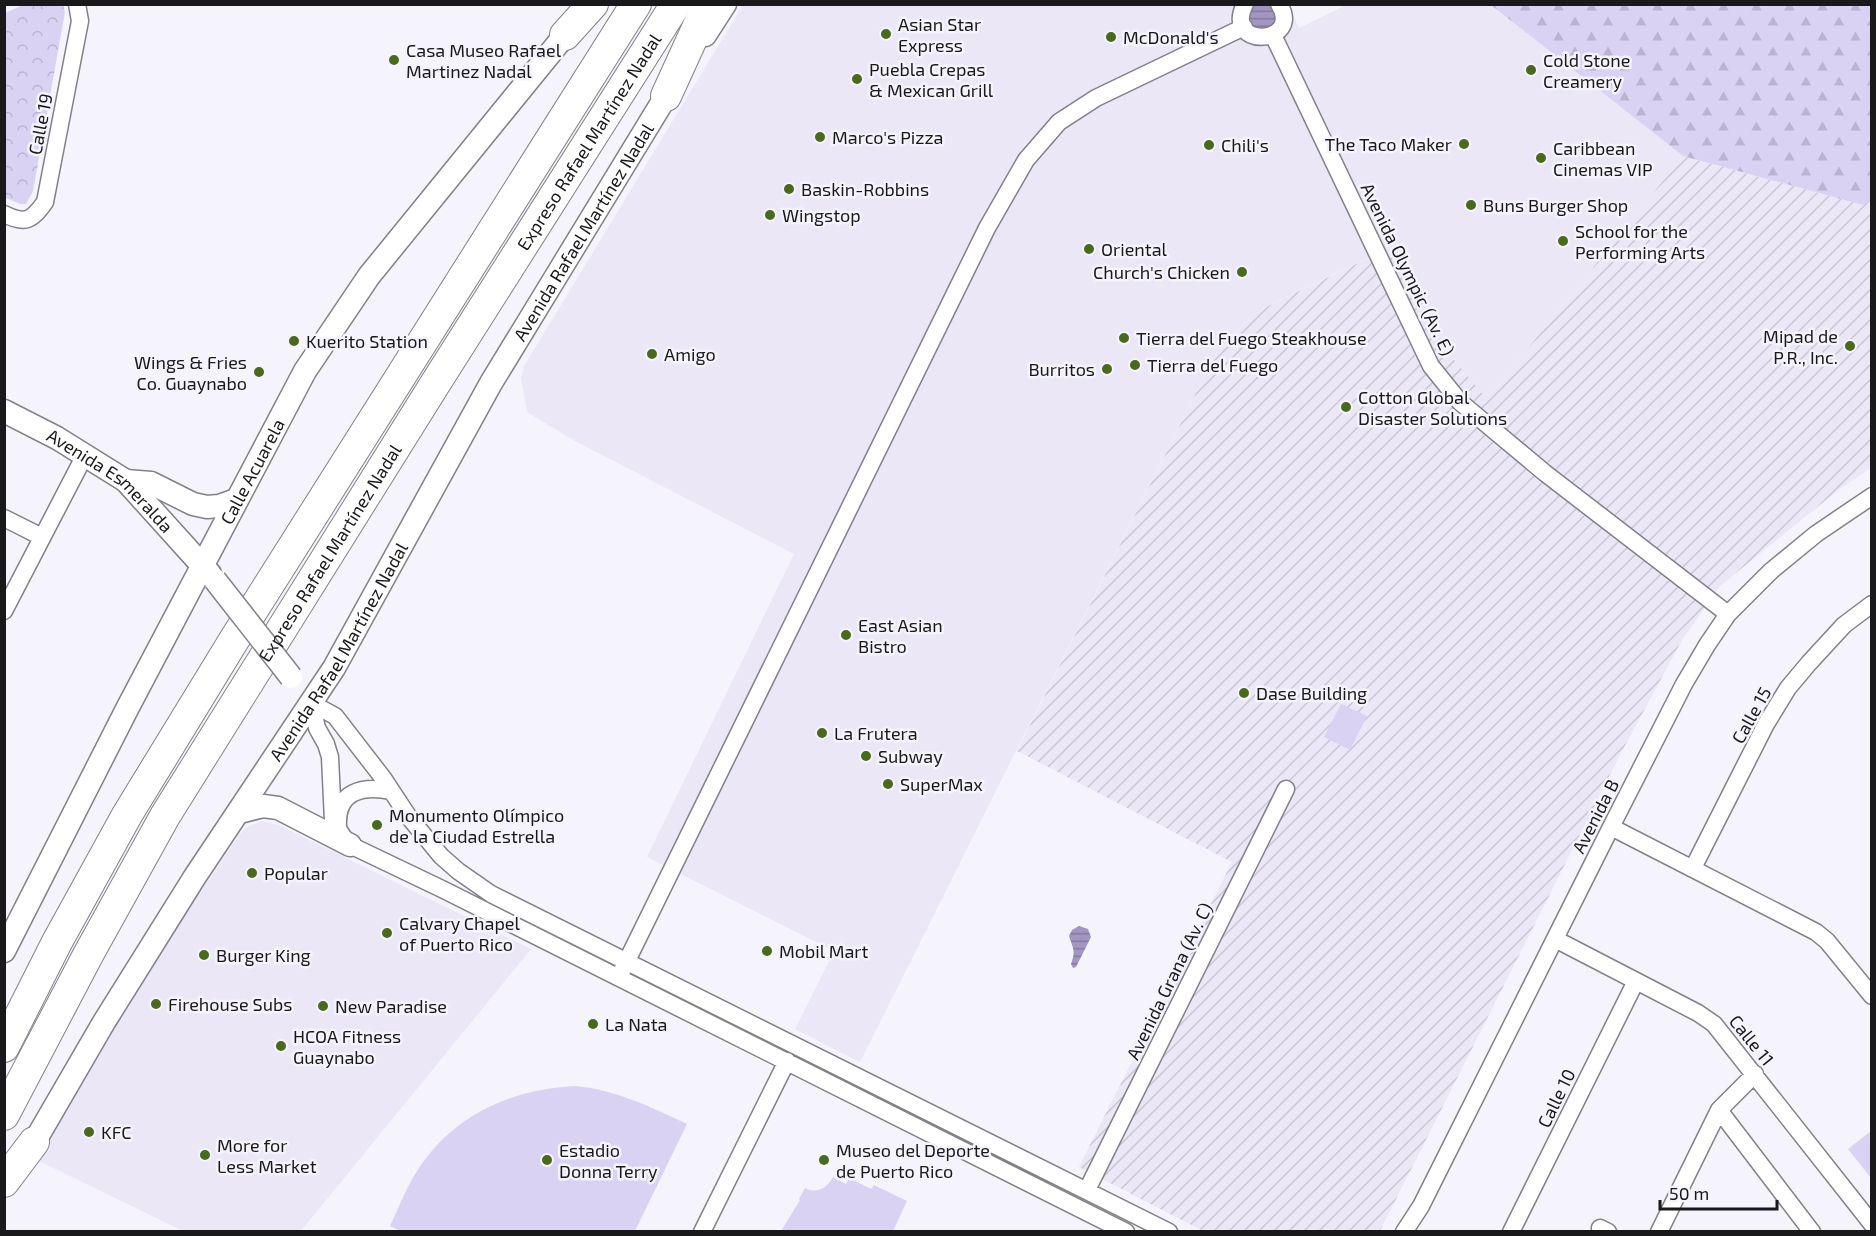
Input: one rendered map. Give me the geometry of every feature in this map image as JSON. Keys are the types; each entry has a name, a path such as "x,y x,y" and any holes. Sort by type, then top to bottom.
{"highway":[{"path":"565,35 593,4"},
{"name":"Expreso Rafael Martínez Nadal","path":"4,1047 57,942 127,815 234,639 636,4"},
{"name":"Expreso Rafael Martínez Nadal","path":"4,1115 88,955 165,816 428,394 676,4"},
{"path":"666,96 708,4"},
{"path":"4,1182 37,1138"}],"street":[{"name":"Calle 19","path":"4,214 22,221 30,219 45,202 80,21 77,4"},
{"name":"Calle Acuarela","path":"4,951 208,573 236,500 304,372 369,276 565,35 584,4"},
{"name":"Avenida Rafael Martínez Nadal","path":"4,1200 104,1022 311,703 367,610 491,383 724,4"},
{"path":"1245,4 1241,18 1244,27 1251,35 1264,38 1274,35 1280,28 1283,22 1284,6"},
{"path":"619,977 987,228 1026,160 1059,122 1096,98 1244,27"},
{"name":"Avenida Olympic (Av. E)","path":"1274,35 1431,366 1460,402 1545,473 1728,614"},
{"name":"Avenida Esmeralda","path":"4,411 57,438 126,481 208,573 311,703"},
{"path":"4,611 85,455"},
{"path":"126,481 151,483 193,504 207,507 219,506 236,500"},
{"name":"Avenida B","path":"1404,1232 1421,1206 1611,827 1684,684 1707,645 1728,614 1771,571 1816,534 1872,496"},
{"path":"4,518 42,537"},
{"name":"Calle 15","path":"1693,868 1766,724 1788,688 1844,625 1872,604"},
{"path":"311,703 335,716 429,843 458,871 491,894 1169,1232"},
{"path":"311,703 317,728 326,744 330,758 331,813 333,821 344,838"},
{"path":"344,838 338,817 348,796 369,787 391,791"},
{"name":"Avenida Grana (Av. C)","path":"1087,1190 1286,789"},
{"path":"239,812 263,806 278,808 344,838 1126,1232"},
{"path":"1611,827 1816,932 1827,941 1872,996"},
{"name":"Calle 11","path":"1555,939 1698,1013 1714,1024 1872,1224"},
{"name":"Calle 10","path":"1511,1232 1636,981"},
{"path":"702,1232 787,1061"},
{"path":"1659,1232 1719,1110 1755,1074"},
{"path":"1719,1110 1812,1232"},
{"name":"Avenida B","path":"1414,1232 1421,1206"}],"shaded area":[{"path":"1272,4 1277,10 1276,25 1263,32 1250,25 1248,10 1253,5"},
{"path":"1287,4 1299,28 1346,5 1491,5 1683,156 1487,399 1455,361 1393,246 1255,312 1215,355 860,1062 795,1029 834,951 647,857 794,554 575,441 527,412 521,378 524,366 743,5"},
{"path":"1683,156 1863,205 1871,199 1871,468 1837,491 1720,586 1682,640 1620,755 1380,1231 1203,1231 1079,1167 1232,862 1017,751 1215,355 1255,312 1394,246 1455,361 1487,399"},
{"path":"262,821 279,825 531,949 301,1231 183,1231 39,1161 82,1079 163,947 240,834 247,827"},
{"path":"1079,926 1088,929 1091,937 1076,967 1073,968 1071,964 1073,950 1069,936 1072,930"}],"green space":[{"path":"23,5 63,5 65,12 33,191 26,204 20,204 4,197 5,13"},
{"path":"1491,5 1871,5 1871,199 1863,205 1683,156"},
{"path":"1341,704 1367,716 1350,750 1324,737"},
{"name":"Estadio Donna Terry","path":"576,1086 619,1095 687,1124 635,1231 402,1232 390,1226 411,1182 428,1155 463,1122 505,1100 551,1088"},
{"path":"1871,1131 1871,1178 1848,1149"},
{"path":"833,1177 846,1184 849,1178 871,1189 874,1185 907,1201 893,1231 781,1231 805,1188 821,1189"}],"place":[{"name":"Asian Star Express","path":"886,34"},
{"name":"McDonald's","path":"1111,37"},
{"name":"Casa Museo Rafael Martinez Nadal","path":"394,60"},
{"name":"Cold Stone Creamery","path":"1531,70"},
{"name":"Puebla Crepas & Mexican Grill","path":"857,79"},
{"name":"Marco's Pizza","path":"820,137"},
{"name":"The Taco Maker","path":"1464,144"},
{"name":"Chili's","path":"1209,145"},
{"name":"Caribbean Cinemas VIP","path":"1541,158"},
{"name":"Baskin-Robbins","path":"789,189"},
{"name":"Buns Burger Shop","path":"1471,205"},
{"name":"Wingstop","path":"770,215"},
{"name":"School for the Performing Arts","path":"1563,241"},
{"name":"Oriental","path":"1089,249"},
{"name":"Church's Chicken","path":"1242,272"},
{"name":"Tierra del Fuego Steakhouse","path":"1124,338"},
{"name":"Kuerito Station","path":"294,341"},
{"name":"Mipad de P.R., Inc.","path":"1850,346"},
{"name":"Amigo","path":"652,354"},
{"name":"Tierra del Fuego","path":"1135,365"},
{"name":"Burritos","path":"1107,369"},
{"name":"Wings & Fries Co. Guaynabo","path":"259,372"},
{"name":"Cotton Global Disaster Solutions","path":"1346,407"},
{"name":"East Asian Bistro","path":"846,635"},
{"name":"Dase Building","path":"1244,693"},
{"name":"La Frutera","path":"822,733"},
{"name":"Subway","path":"866,756"},
{"name":"SuperMax","path":"888,784"},
{"name":"Monumento Olímpico de la Ciudad Estrella","path":"377,825"},
{"name":"Popular","path":"252,873"},
{"name":"Calvary Chapel of Puerto Rico","path":"387,933"},
{"name":"Mobil Mart","path":"767,951"},
{"name":"Burger King","path":"204,955"},
{"name":"Firehouse Subs","path":"156,1004"},
{"name":"New Paradise","path":"323,1006"},
{"name":"La Nata","path":"593,1024"},
{"name":"HCOA Fitness Guaynabo","path":"281,1046"},
{"name":"KFC","path":"89,1132"},
{"name":"More for Less Market","path":"205,1155"},
{"name":"Estadio Donna Terry","path":"547,1160"},
{"name":"Museo del Deporte de Puerto Rico","path":"824,1160"}]}
